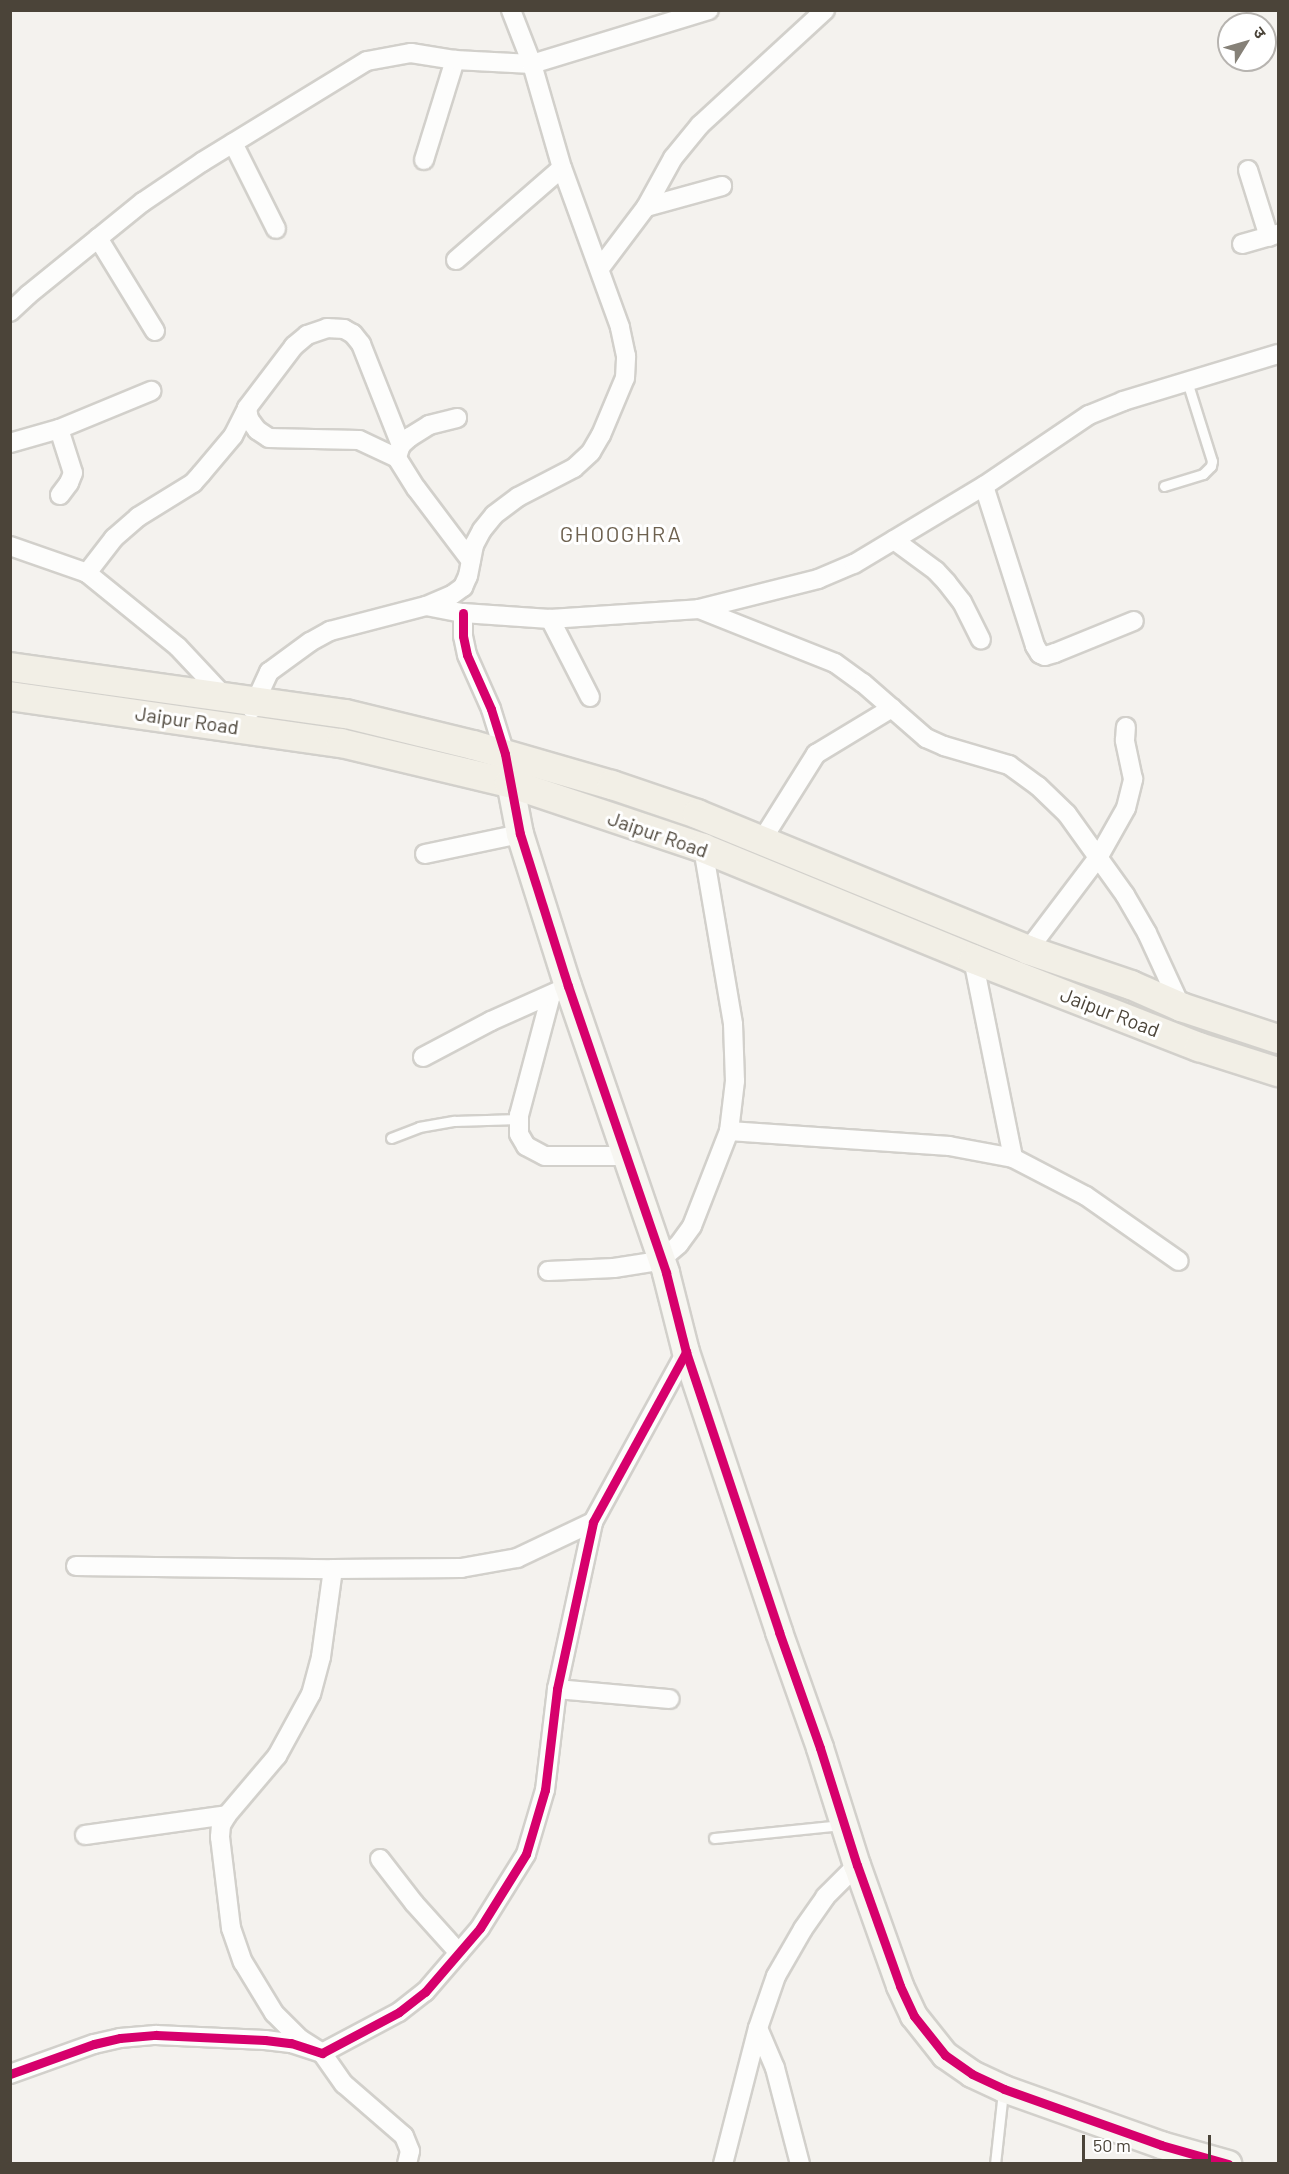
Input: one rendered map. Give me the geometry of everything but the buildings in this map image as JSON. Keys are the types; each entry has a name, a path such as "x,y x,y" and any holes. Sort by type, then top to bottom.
{"main road":[{"name":"Jaipur Road","path":"10,667 223,695 249,715 341,743 509,783 703,848 982,962 1200,1047 1278,1072"},
{"name":"Jaipur Road","path":"10,696 249,715 346,714 505,754 612,785 697,814 1028,950 1131,986 1181,1007 1278,1039"},
{"path":"982,962 1001,938"}],"street":[{"path":"249,715 270,672 310,642 330,631 426,606 452,595 463,587 482,530 494,515 537,486 574,468 591,452 601,435 625,378 626,356 620,327 562,168 532,64 511,10"},
{"path":"10,312 27,295 143,202 233,143 367,61 411,53 455,60 532,64 709,10"},
{"path":"600,268 646,207 673,158 700,125 825,10"},
{"path":"424,160 455,60"},
{"path":"233,143 276,229"},
{"path":"456,260 562,168"},
{"path":"1242,244 1274,235 1248,170"},
{"path":"646,207 722,186"},
{"path":"98,238 155,331"},
{"path":"87,573 114,538 138,517 192,483 201,474 233,436 247,408 294,346 307,335 327,328 344,329 361,344 399,451 416,488 471,561"},
{"path":"426,606 463,614 550,619 699,609 818,579 854,564 984,486 1089,415 1123,401 1278,354"},
{"path":"10,443 59,429 151,391"},
{"path":"247,408 249,419 257,430 269,438 360,440 399,451"},
{"path":"399,451 429,425 457,418"},
{"path":"59,429 73,473 60,495"},
{"path":"984,486 1035,646 1040,654 1045,656 1055,653 1134,621"},
{"path":"894,540 936,571 947,583 962,602 981,640"},
{"path":"10,546 87,573 178,647 223,695"},
{"path":"699,609 835,663 926,738 944,746 1009,765 1038,786 1067,814 1099,856 1146,933 1181,1007"},
{"path":"463,614 463,636 467,655 492,709 505,754 520,834 559,991 624,1156 659,1261 666,1273 686,1353 857,1865 900,1986 914,2016 945,2055 972,2074 1004,2089 1161,2145 1228,2163"},
{"path":"550,619 590,697"},
{"path":"762,840 816,754 892,708"},
{"path":"1028,950 1099,856 1126,808 1132,792 1133,779 1125,740 1126,727"},
{"path":"425,854 520,834"},
{"path":"548,1271 614,1268 659,1261 679,1244 692,1226 729,1131 735,1081 733,1024 703,848"},
{"path":"982,962 1013,1158"},
{"path":"423,1057 559,991"},
{"path":"559,991 519,1119 519,1134 534,1152 544,1156 624,1156"},
{"path":"729,1131 949,1146 1013,1158 1086,1196 1179,1261"},
{"path":"10,2074 94,2044 120,2038 156,2035 265,2040 291,2043 322,2054 399,2012 425,1992 459,1953 498,1902 526,1854 545,1790 557,1689 593,1522 686,1353"},
{"path":"76,1566 461,1568 517,1558 593,1522"},
{"path":"333,1569 321,1657 311,1694 277,1756 221,1825 220,1837 231,1928 243,1962 274,2013 300,2039 322,2054 344,2084 404,2136 410,2151 407,2163"},
{"path":"557,1689 669,1699"},
{"path":"85,1835 227,1815"},
{"path":"380,1859 414,1903 459,1953"},
{"path":"723,2163 758,2028 776,1976 803,1929 825,1897 857,1865"},
{"path":"758,2028 775,2068 800,2163"}],"lane":[{"path":"1164,486 1203,474 1211,466 1212,461 1187,381"},
{"path":"391,1138 419,1127 454,1121 519,1119"},
{"path":"714,1838 844,1825"},
{"path":"995,2163 1004,2089"}],"cycle path":[{"path":"463,613 463,636 467,655 491,709 505,754 520,834 568,986 666,1273 686,1352 820,1748 857,1865 900,1986 914,2016 945,2055 972,2074 1004,2089 1161,2145 1228,2164"},
{"path":"10,2074 94,2044 120,2038 156,2035 265,2040 291,2043 322,2053 399,2012 425,1992 480,1928 526,1854 545,1790 557,1689 593,1522 686,1352"}],"district":[{"name":"GHOOGHRA","path":"621,534"}]}
